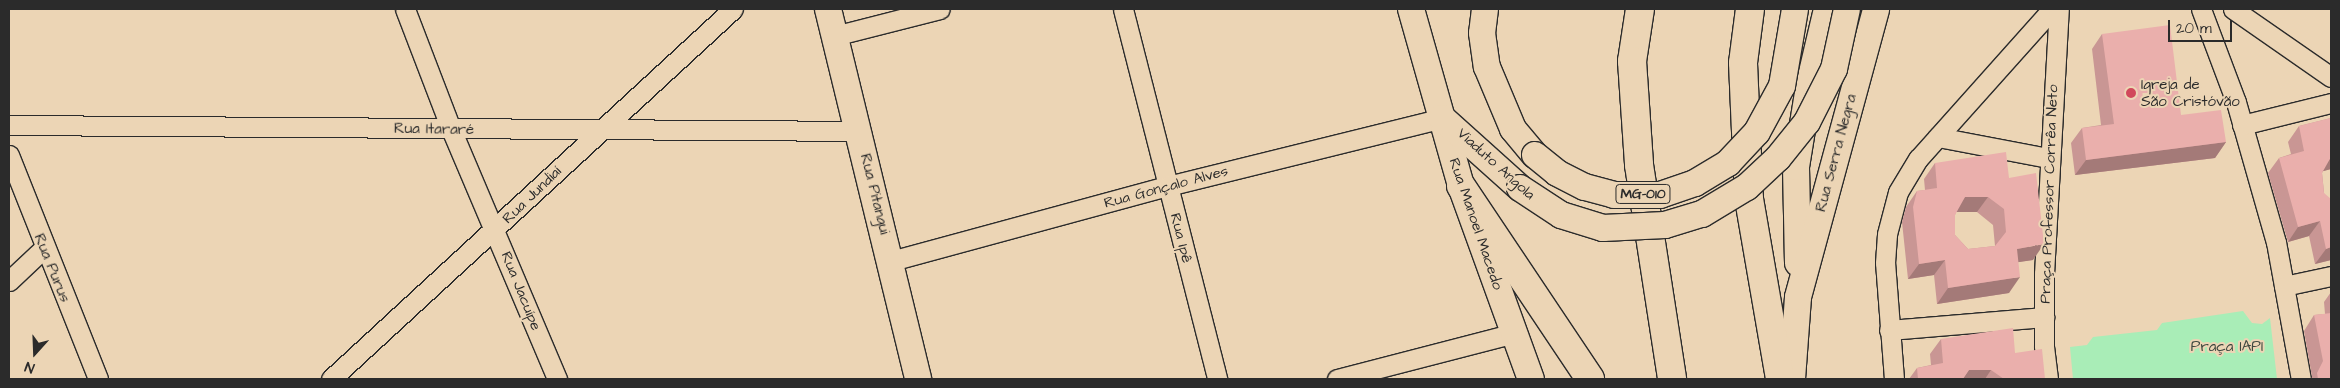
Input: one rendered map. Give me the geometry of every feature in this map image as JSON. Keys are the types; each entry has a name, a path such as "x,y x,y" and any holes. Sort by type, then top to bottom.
{"highway":[{"name":"MG-010","path":"1640,9 1632,61 1639,165 1672,379"},
{"path":"1750,9 1743,63 1749,199 1780,379"},
{"path":"1461,186 1590,379"}],"street":[{"name":"Rua Jacuípe","path":"405,9 451,129 496,230 557,379"},
{"name":"Rua Jundiaí","path":"331,379 496,230 733,9"},
{"name":"Rua Pitangui","path":"828,9 891,261 918,379"},
{"path":"834,36 940,9"},
{"name":"Rua Ipê","path":"1123,9 1217,379"},
{"name":"Rua Manoel Macedo","path":"1410,9 1461,186 1531,379"},
{"path":"1485,9 1482,33 1493,83 1513,129 1535,155 1557,173 1585,187 1614,195 1660,195 1695,183 1728,163 1757,132 1782,86 1795,9"},
{"name":"Rua Serra Negra","path":"1792,379 1798,296 1796,167 1810,81 1827,9"},
{"name":"Viaduto Angola","path":"1442,118 1520,188 1561,215 1603,228 1665,225 1702,214 1747,187 1778,158 1807,122 1834,69 1847,9"},
{"name":"Rua Serra Negra","path":"1798,296 1876,9"},
{"path":"1894,379 1885,294 1887,234 1898,192 1918,160 2052,9"},
{"name":"Praça Professor Corrêa Neto","path":"2048,379 2044,317 2048,158 2059,9"},
{"path":"2201,9 2242,125 2276,242 2300,379"},
{"path":"2233,9 2331,77"},
{"path":"2242,125 2331,103"},
{"name":"Rua Gonçalo Alves","path":"891,261 1168,186 1442,118"},
{"name":"Rua Itararé","path":"9,125 600,131 859,131"},
{"path":"1938,137 2048,158"},
{"name":"Rua Purus","path":"9,155 44,248 98,379"},
{"path":"9,281 44,248"},
{"path":"2284,286 2331,276"},
{"path":"1889,330 2044,317"},
{"path":"1337,379 1514,333"}],"green space":[{"name":"Praça IAPI","path":"2243,311 2252,323 2262,324 2270,318 2277,379 2073,379 2070,347 2087,345 2093,337 2157,330 2162,323"}],"building":[{"name":"Igreja de São Cristóvão","path":"2170,25 2181,115 2221,110 2226,142 2086,160 2082,128 2114,124 2102,34"},
{"path":"2331,118 2331,157 2322,173 2324,193 2331,199 2331,247 2326,249 2320,221 2298,227 2279,158 2304,151 2299,126"},
{"path":"2006,152 2009,178 2036,173 2044,244 2017,249 2020,277 1948,288 1945,260 1919,264 1913,207 1917,191 1937,188 1935,163","holes":["1965,197 1988,197 2004,209 2006,232 1995,246 1968,249 1955,235 1955,215"]},
{"path":"2331,313 2331,379 2318,379 2317,373 2323,361 2314,315"},
{"path":"2013,328 2015,353 2042,349 2045,379 2004,379 1991,370 1969,370 1963,379 1918,379 1917,368 1943,363 1941,339"}],"place":[{"name":"Igreja de São Cristóvão","path":"2131,93"}]}
